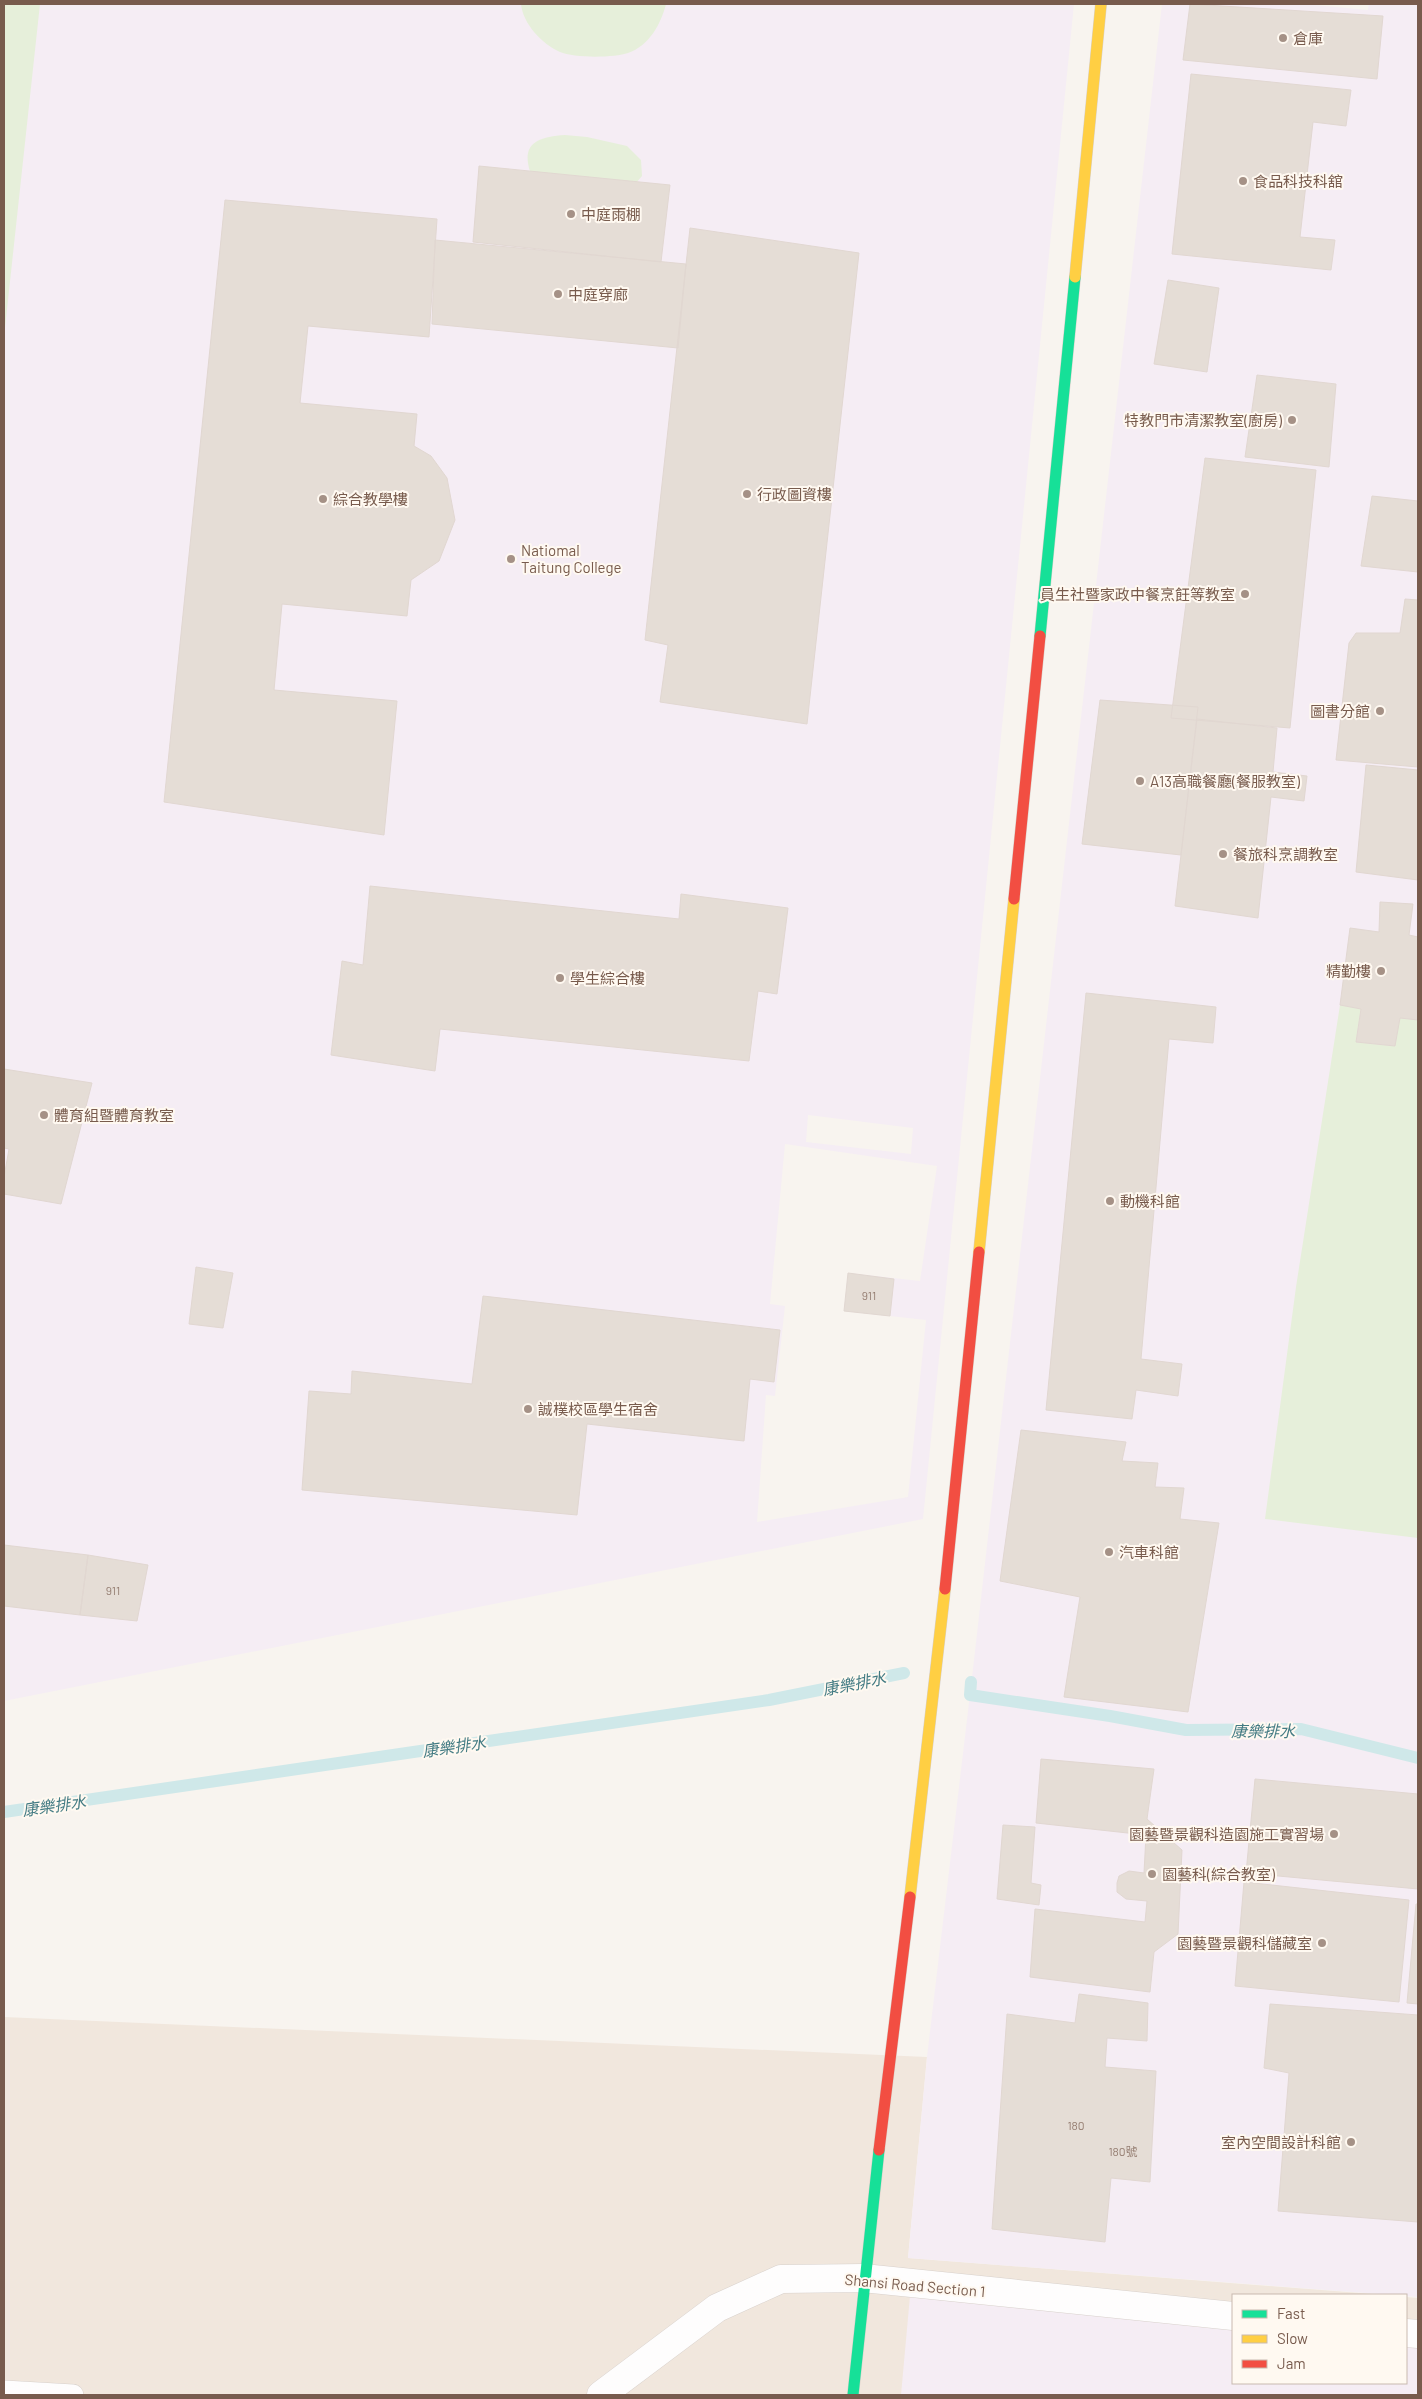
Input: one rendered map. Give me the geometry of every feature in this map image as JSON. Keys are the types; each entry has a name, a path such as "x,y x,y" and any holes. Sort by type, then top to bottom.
{"street":[{"path":"853,2395 863,2278 928,1741 1001,1033 1101,4"},
{"name":"Shansi Road Section 1","path":"601,2395 717,2308 781,2280 863,2278 1232,2316"}],"lane":[{"path":"4,2391 73,2395"}],"shaded area":[{"name":"Natiomal Taitung College","path":"4,4 1074,4 923,1519 4,1701","holes":["808,1115 913,1128 911,1154 806,1142","785,1144 937,1166 920,1281 848,1273 844,1311 926,1320 908,1497 757,1522 766,1395 775,1396 785,1306 770,1304"]},
{"path":"1162,4 1304,4 1368,10 1369,4 1418,4 1418,2297 1407,2296 1407,2294 1379,2294 908,2258 927,2057 973,1669"},
{"path":"4,2017 927,2057 908,2258 1373,2294 1232,2294 1232,2384 1407,2384 1407,2297 1418,2298 1418,2395 4,2395"},
{"path":"912,2274 1232,2307 1232,2384 1407,2384 1407,2325 1418,2326 1418,2395 901,2395"}],"green space":[{"path":"4,4 40,4 4,337"},
{"path":"521,4 666,4 661,19 653,33 642,45 622,55 594,57 560,52 540,39 525,19"},
{"path":"565,135 587,137 627,146 641,160 642,176 631,189 533,180 528,159 532,146 537,141 545,138"},
{"path":"1340,1005 1361,1009 1356,1042 1394,1046 1400,1018 1418,1020 1418,1538 1265,1519 1296,1287"}],"building":[{"name":"倉庫","path":"1190,4 1383,16 1377,79 1183,60"},
{"name":"食品科技科舘","path":"1191,74 1351,90 1346,126 1313,122 1300,237 1335,240 1331,270 1172,254"},
{"name":"中庭雨棚","path":"479,166 670,185 661,262 473,242"},
{"name":"綜合教學樓","path":"225,200 437,219 429,337 308,326 300,403 417,414 414,446 431,456 447,478 455,520 439,561 411,580 407,616 282,604 274,690 397,701 384,835 164,802"},
{"name":"行政圖資樓","path":"690,228 859,253 807,724 660,702 668,645 645,640"},
{"name":"中庭穿廊","path":"435,240 686,264 678,348 432,324"},
{"path":"1168,280 1219,288 1207,372 1154,364"},
{"name":"特教門市清潔教室(廚房)","path":"1257,375 1336,384 1329,467 1245,457"},
{"name":"員生社暨家政中餐烹飪等教室","path":"1205,458 1316,470 1290,728 1171,718"},
{"path":"1372,496 1418,501 1418,572 1361,566"},
{"name":"圖書分館","path":"1405,599 1418,600 1418,767 1336,760 1349,643 1356,633 1400,633"},
{"name":"A13高職餐廳(餐服教室)","path":"1100,700 1198,707 1181,855 1082,844"},
{"name":"餐旅科烹調教室","path":"1197,719 1277,728 1273,772 1307,776 1304,801 1271,797 1258,918 1175,906"},
{"path":"1366,765 1418,770 1418,880 1356,872"},
{"name":"學生綜合樓","path":"370,886 679,919 681,894 788,908 777,994 758,991 749,1061 440,1029 435,1071 331,1055 342,961 363,965"},
{"name":"精勤樓","path":"1380,902 1413,904 1409,935 1418,937 1418,1020 1400,1018 1395,1046 1356,1042 1361,1009 1340,1005 1350,928 1379,932"},
{"name":"動機科館","path":"1086,993 1216,1007 1213,1043 1169,1039 1141,1359 1182,1364 1178,1396 1136,1390 1132,1419 1046,1410"},
{"name":"體育組暨體育教室","path":"4,1069 92,1083 61,1204 4,1194 4,1177 9,1149 4,1148"},
{"path":"196,1267 233,1273 223,1328 189,1324"},
{"path":"848,1273 894,1279 890,1316 844,1311"},
{"name":"誠樸校區學生宿舍","path":"483,1296 780,1330 774,1382 750,1379 744,1441 587,1424 577,1515 302,1490 309,1391 351,1394 352,1371 472,1384"},
{"name":"汽車科館","path":"1021,1430 1126,1442 1122,1461 1158,1463 1155,1487 1184,1488 1180,1519 1219,1523 1188,1712 1064,1697 1080,1597 1000,1581"},
{"path":"4,1545 88,1555 80,1615 4,1606"},
{"path":"88,1555 148,1565 137,1621 80,1615"},
{"name":"園藝科(綜合教室)","path":"1041,1759 1154,1769 1147,1819 1182,1850 1178,1934 1154,1952 1150,1992 1030,1977 1035,1909 1145,1922 1147,1901 1126,1899 1117,1892 1119,1876 1129,1871 1144,1873 1146,1835 1036,1823"},
{"name":"園藝暨景觀科造園施工實習場","path":"1255,1779 1418,1794 1418,1889 1246,1873"},
{"path":"1003,1825 1035,1827 1031,1883 1041,1885 1039,1905 997,1899"},
{"name":"園藝暨景觀科儲藏室","path":"1244,1882 1409,1900 1399,2002 1235,1986"},
{"path":"1416,1904 1418,1904 1418,2004 1407,2003"},
{"path":"1079,1994 1148,2003 1147,2041 1107,2038 1105,2067 1156,2071 1150,2182 1111,2178 1105,2242 992,2229 1007,2014 1075,2023"},
{"name":"室內空間設計科館","path":"1270,2004 1418,2015 1418,2222 1278,2211 1289,2073 1264,2068"}],"waterway":[{"name":"康樂排水","path":"4,1812 769,1700 904,1673"},
{"name":"康樂排水","path":"971,1682 970,1695 1110,1716 1186,1730 1301,1729 1418,1758"}],"traffic: fast":[{"path":"1040,636 1075,277"},
{"path":"853,2395 879,2150"}],"traffic: slow":[{"path":"1075,277 1101,4"},
{"path":"979,1252 1014,899"},
{"path":"910,1897 945,1589"}],"traffic: jam":[{"path":"1014,899 1040,636"},
{"path":"945,1589 979,1252"},
{"path":"879,2150 910,1897"}],"place":[{"name":"倉庫","path":"1283,38"},
{"name":"食品科技科舘","path":"1243,181"},
{"name":"中庭雨棚","path":"571,214"},
{"name":"中庭穿廊","path":"558,294"},
{"name":"特教門市清潔教室(廚房)","path":"1292,420"},
{"name":"行政圖資樓","path":"747,494"},
{"name":"綜合教學樓","path":"323,499"},
{"name":"Natiomal Taitung College","path":"511,559"},
{"name":"員生社暨家政中餐烹飪等教室","path":"1245,594"},
{"name":"圖書分館","path":"1380,711"},
{"name":"A13高職餐廳(餐服教室)","path":"1140,781"},
{"name":"餐旅科烹調教室","path":"1223,854"},
{"name":"精勤樓","path":"1381,971"},
{"name":"學生綜合樓","path":"560,978"},
{"name":"體育組暨體育教室","path":"44,1115"},
{"name":"動機科館","path":"1110,1201"},
{"name":"誠樸校區學生宿舍","path":"528,1409"},
{"name":"汽車科館","path":"1109,1552"},
{"name":"園藝暨景觀科造園施工實習場","path":"1334,1834"},
{"name":"園藝科(綜合教室)","path":"1152,1874"},
{"name":"園藝暨景觀科儲藏室","path":"1322,1943"},
{"name":"室內空間設計科館","path":"1351,2142"}]}
